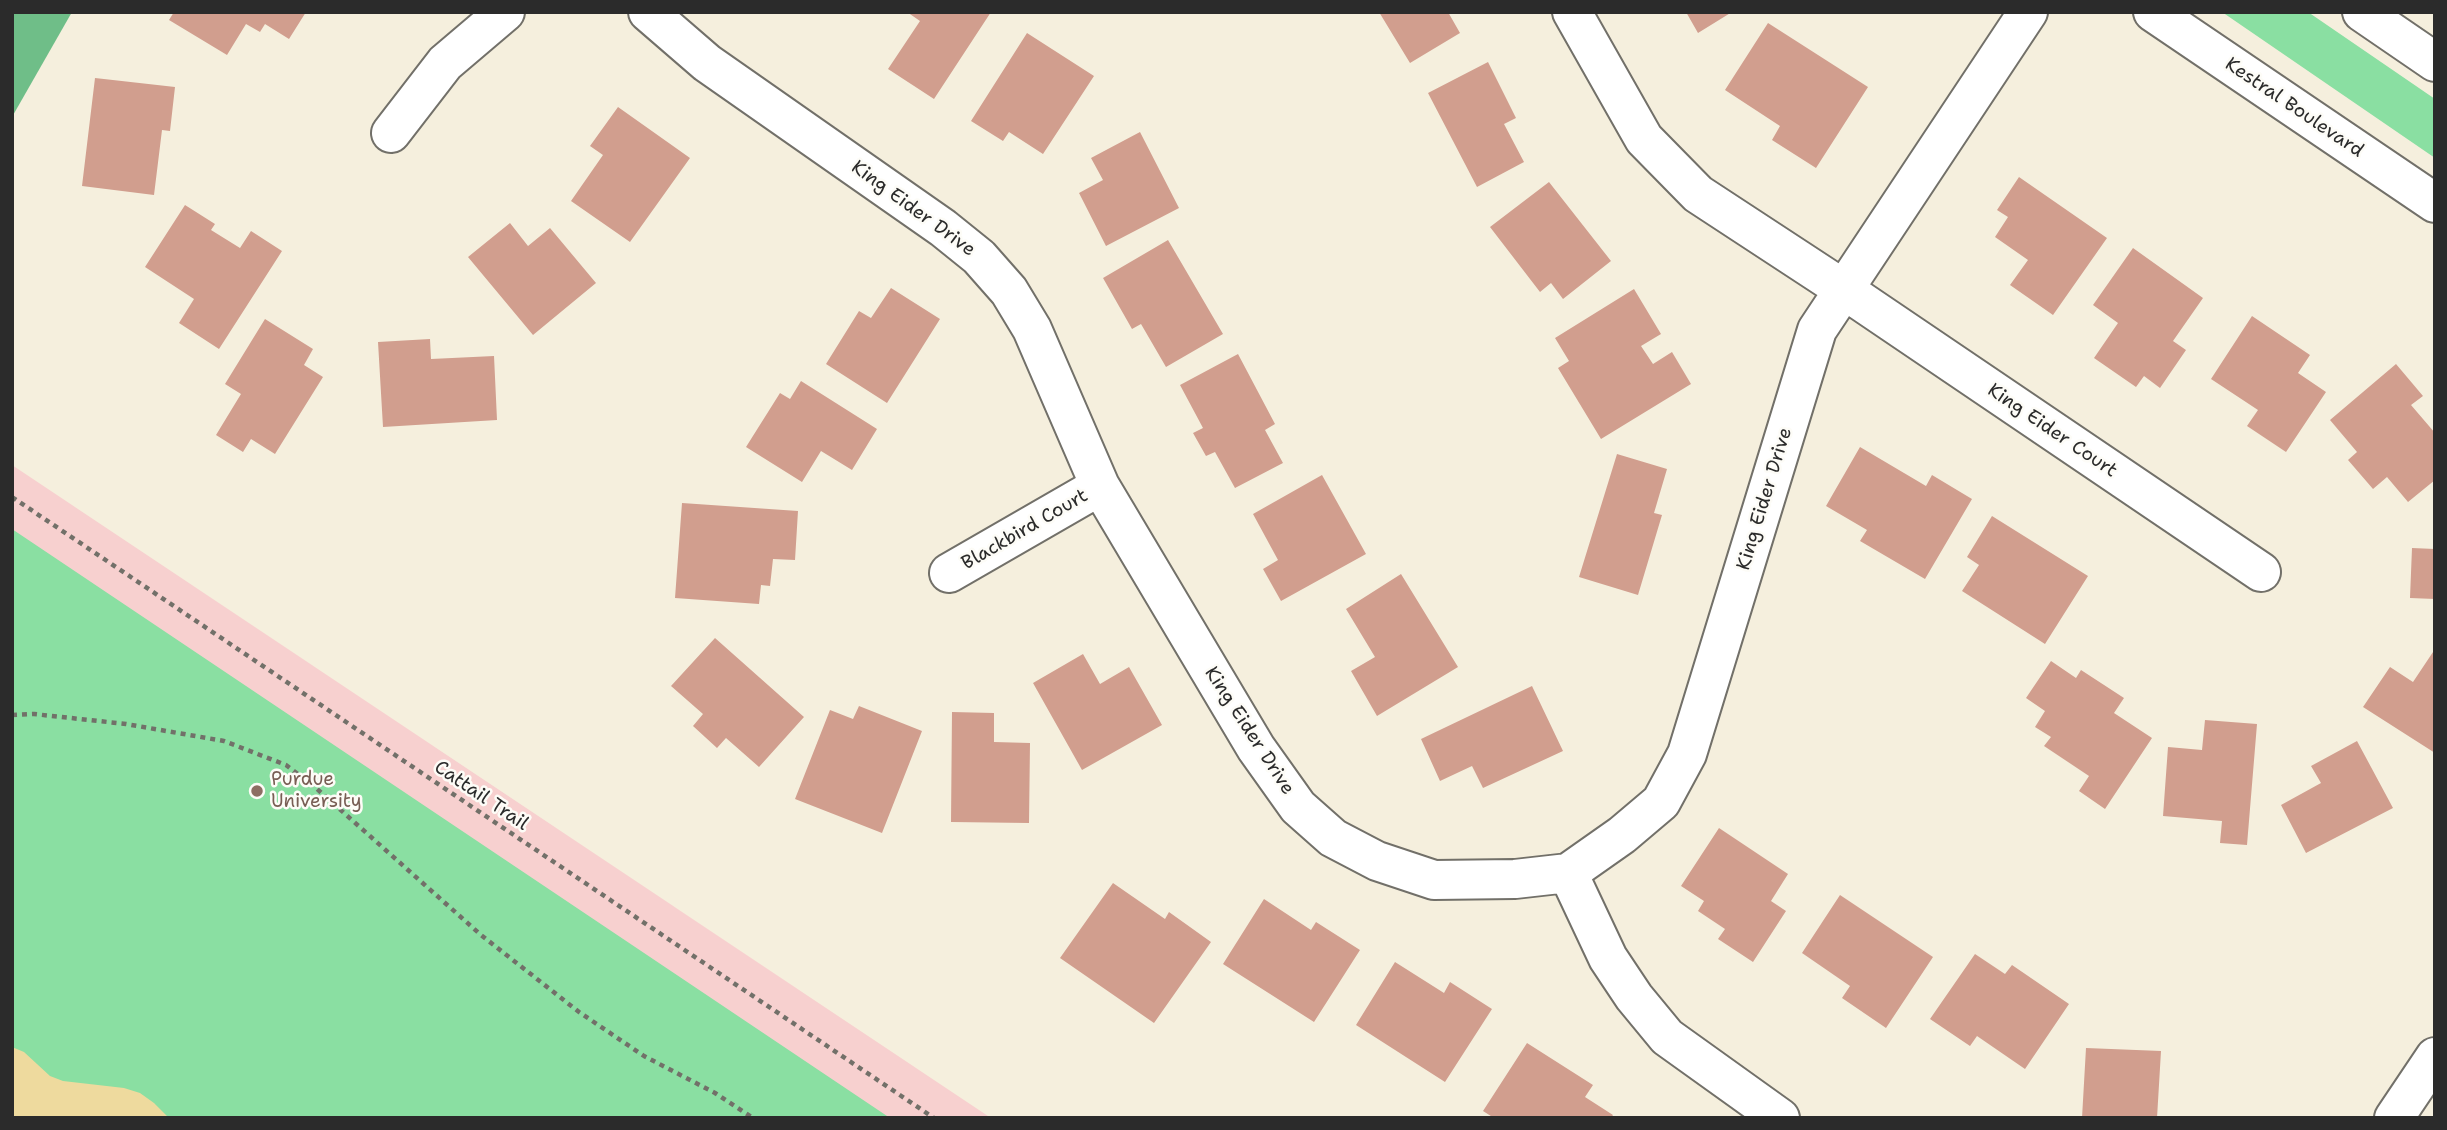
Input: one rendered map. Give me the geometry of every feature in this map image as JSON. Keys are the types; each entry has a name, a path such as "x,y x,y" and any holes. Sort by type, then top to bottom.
{"street":[{"path":"391,133 445,63 505,12"},
{"name":"King Eider Drive","path":"648,12 707,63 943,228 979,257 1009,291 1032,329 1100,486 1256,748 1298,807 1333,838 1377,861 1434,880 1515,879 1568,873 1622,835 1661,802 1687,754 1817,330 2028,12"},
{"path":"1572,12 1644,139 1698,194 1843,289"},
{"name":"Kestral Boulevard","path":"2153,12 2435,203"},
{"path":"2362,12 2435,62"},
{"name":"King Eider Court","path":"1843,289 2261,572"},
{"name":"Blackbird Court","path":"949,573 1100,486"},
{"path":"1568,873 1608,958 1634,997 1667,1037 1780,1118"},
{"path":"2394,1118 2435,1057"}],"path":[{"name":"Cattail Trail","path":"12,497 934,1118"},
{"path":"12,715 34,714 126,724 224,741 286,765 317,788 481,935 579,1012 644,1056 715,1093 753,1118"}],"shaded area":[{"name":"Purdue University","path":"12,465 991,1118 12,1118"}],"green space":[{"path":"12,12 72,12 12,117"},
{"path":"2222,12 2308,12 2435,99 2435,158"},
{"name":"Purdue University","path":"12,529 890,1118 12,1118"}],"sand":[{"path":"12,1047 24,1052 50,1076 63,1081 124,1088 140,1093 169,1118 12,1118"}],"building":[{"path":"174,12 306,12 289,39 265,24 260,32 246,24 227,55 169,20"},
{"path":"907,12 991,12 934,99 888,69 920,21"},
{"path":"1379,12 1448,12 1460,33 1410,63"},
{"path":"1686,12 1732,12 1698,33"},
{"path":"1768,23 1868,87 1816,168 1772,140 1780,126 1725,90"},
{"path":"1027,33 1094,76 1043,154 1009,132 1003,141 971,121"},
{"path":"1488,62 1516,118 1504,124 1524,162 1477,187 1428,93"},
{"path":"95,78 175,87 170,131 162,130 154,195 82,186"},
{"path":"618,107 690,158 630,242 571,201 603,155 590,146"},
{"path":"1140,132 1179,208 1106,246 1079,193 1103,180 1091,158"},
{"path":"2019,177 2107,238 2053,315 2010,285 2028,260 1995,237 2008,217 1997,210"},
{"path":"1549,182 1611,261 1563,299 1551,283 1540,292 1490,227"},
{"path":"185,205 215,224 211,230 240,248 251,231 282,251 219,349 179,323 194,299 145,267"},
{"path":"510,223 528,246 550,228 596,283 533,335 468,257"},
{"path":"1168,240 1223,334 1166,367 1141,324 1132,329 1103,278"},
{"path":"2133,248 2203,298 2173,341 2186,350 2160,388 2144,376 2136,387 2094,358 2118,323 2093,305"},
{"path":"891,288 940,319 887,403 826,364 859,311 871,318"},
{"path":"1634,289 1661,334 1641,346 1653,364 1672,352 1691,384 1601,439 1558,368 1569,361 1555,338"},
{"path":"2252,316 2310,355 2298,373 2326,392 2286,452 2247,426 2258,410 2211,379"},
{"path":"265,319 313,349 304,365 323,377 275,454 251,439 243,452 216,435 241,394 225,384"},
{"path":"430,339 431,359 494,356 497,420 383,427 378,342"},
{"path":"1238,354 1275,424 1265,430 1283,463 1235,488 1215,452 1206,456 1193,433 1203,428 1180,385"},
{"path":"2396,364 2423,396 2411,405 2435,433 2435,480 2408,502 2387,477 2373,489 2348,460 2357,452 2330,420"},
{"path":"801,381 877,429 852,470 821,451 802,482 746,447 780,393 790,399"},
{"path":"1860,447 1926,486 1932,475 1972,499 1925,579 1860,541 1867,530 1826,506"},
{"path":"1617,454 1667,469 1654,513 1662,515 1638,595 1579,577"},
{"path":"1322,475 1366,554 1281,601 1263,569 1278,560 1253,514"},
{"path":"682,503 798,511 795,560 773,559 770,586 761,585 759,604 675,598"},
{"path":"1992,516 2088,576 2045,644 1962,591 1979,565 1967,557"},
{"path":"2412,548 2435,549 2435,599 2410,598"},
{"path":"1401,574 1458,667 1377,716 1351,671 1375,657 1346,609"},
{"path":"715,638 804,717 759,767 726,738 717,748 693,726 703,714 671,686"},
{"path":"2435,649 2435,753 2363,707 2390,667 2413,682"},
{"path":"1083,654 1100,684 1129,667 1162,725 1082,770 1033,683"},
{"path":"2051,661 2076,678 2081,670 2124,698 2114,713 2152,738 2105,809 2079,791 2089,776 2044,746 2051,737 2035,727 2045,711 2026,698"},
{"path":"1532,686 1563,751 1483,788 1472,766 1440,781 1421,739"},
{"path":"859,706 922,731 882,833 795,799 830,710 853,719"},
{"path":"952,712 994,713 994,742 1030,743 1029,823 951,822"},
{"path":"2205,720 2257,724 2247,845 2220,843 2222,821 2163,816 2168,747 2202,750"},
{"path":"2357,741 2393,808 2306,853 2281,805 2321,783 2311,766"},
{"path":"1719,828 1788,874 1771,901 1786,911 1753,962 1718,939 1725,929 1698,911 1704,901 1681,886"},
{"path":"1113,883 1165,919 1169,912 1211,942 1154,1023 1060,958"},
{"path":"1840,895 1933,957 1886,1028 1842,998 1850,986 1802,953"},
{"path":"1264,899 1311,930 1316,922 1360,950 1314,1022 1223,964"},
{"path":"1975,954 2005,974 2012,965 2069,1004 2025,1069 1977,1036 1970,1046 1930,1019"},
{"path":"1395,962 1444,993 1450,982 1492,1009 1445,1082 1356,1025"},
{"path":"1527,1043 1593,1085 1585,1097 1613,1115 1611,1118 1494,1118 1483,1111"},
{"path":"2086,1048 2161,1051 2157,1118 2082,1118"}],"place":[{"name":"Purdue University","path":"257,791"}]}
